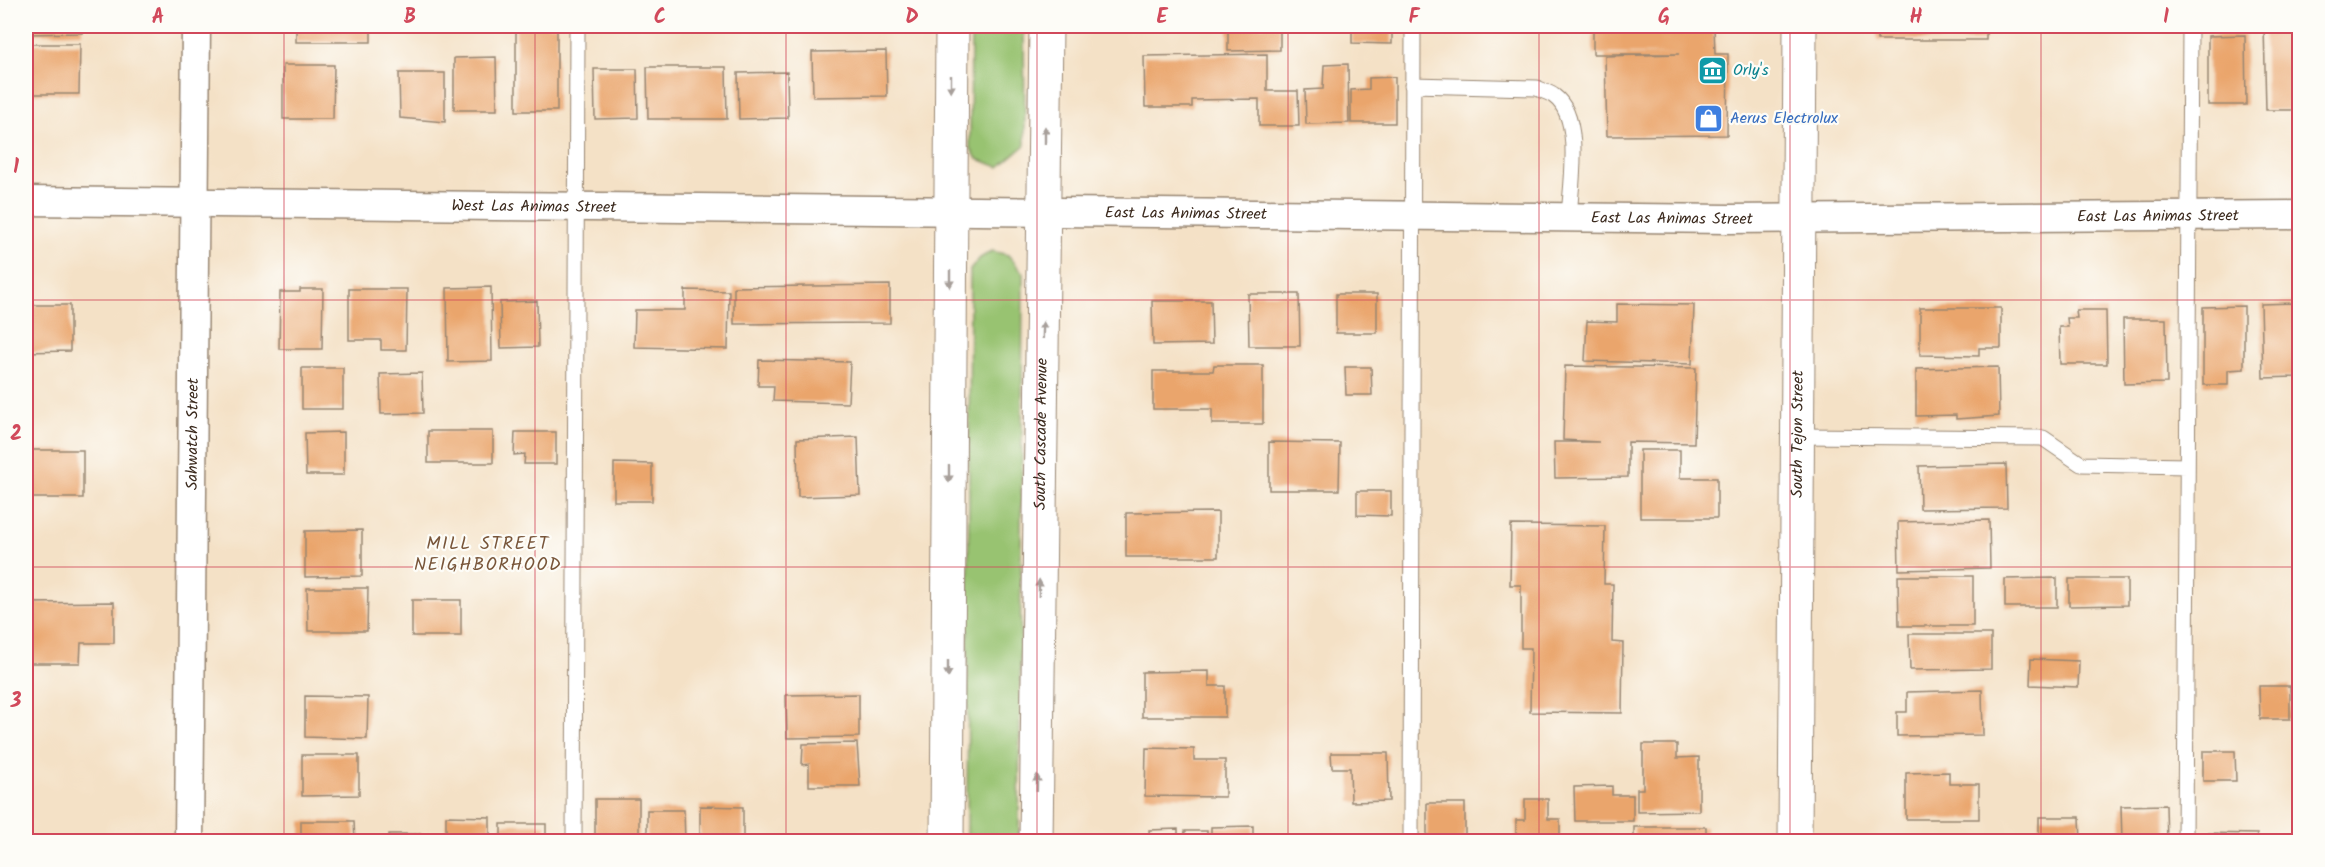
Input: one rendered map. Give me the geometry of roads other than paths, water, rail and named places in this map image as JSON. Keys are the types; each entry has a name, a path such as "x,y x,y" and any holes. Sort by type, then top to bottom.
{"street":[{"name":"Sahwatch Street","path":"189,842 196,26"},
{"path":"947,842 952,26"},
{"name":"South Cascade Avenue","path":"1036,842 1046,26"},
{"name":"South Tejon Street","path":"1795,842 1800,26"},
{"name":"West Las Animas Street","path":"26,201 1044,210"},
{"name":"East Las Animas Street","path":"1044,210 1800,219 2300,215"}],"lane":[{"path":"574,842 578,26"},
{"path":"1411,842 1413,26"},
{"path":"2185,842 2190,26"},
{"path":"1412,85 1537,88 1555,96 1569,119 1573,140 1569,216"},
{"path":"1799,436 2043,438 2081,464 2187,466"}],"place":[{"name":"Orly's","path":"1712,70"},
{"name":"Aerus Electrolux","path":"1709,118"}],"district":[{"name":"MILL STREET NEIGHBORHOOD","path":"488,554"}]}
